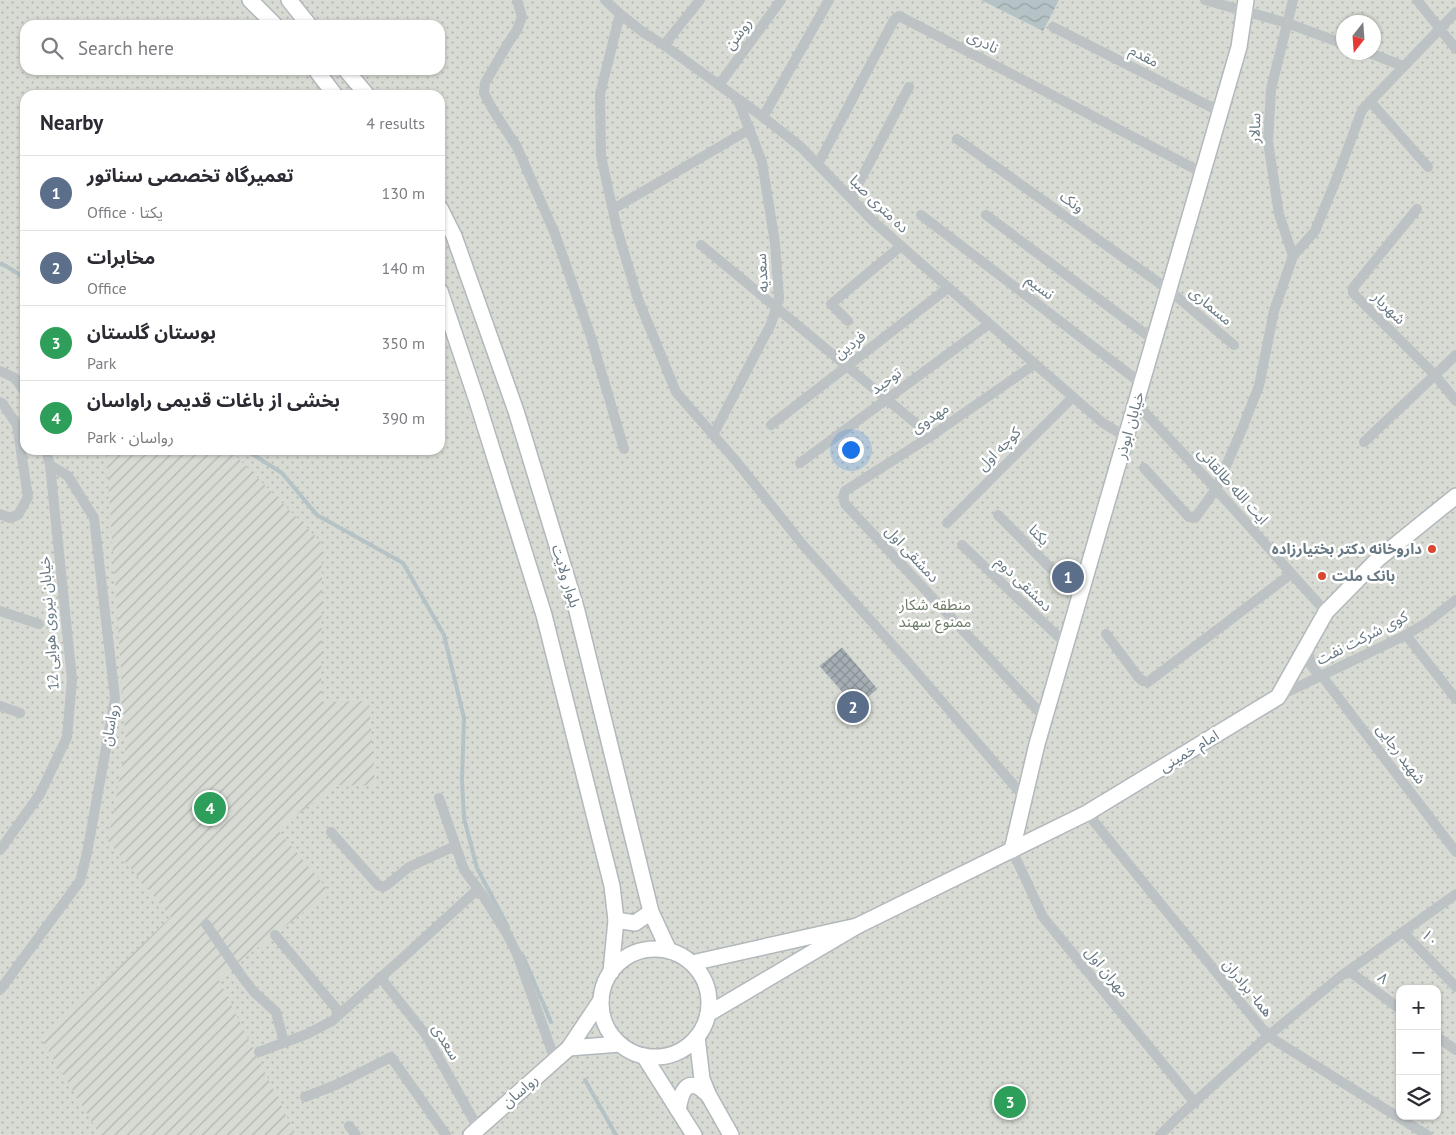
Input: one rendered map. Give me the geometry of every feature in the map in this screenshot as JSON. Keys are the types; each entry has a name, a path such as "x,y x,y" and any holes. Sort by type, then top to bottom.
{"main road":[{"path":"250,0 270,20"},
{"path":"289,0 306,20"},
{"name":"خیابان ابوذر","path":"1012,850 1044,718 1239,48 1245,5"},
{"path":"320,75 331,90"},
{"path":"350,75 363,90"},
{"name":"بلوار ولایت","path":"445,218 454,236 516,411 576,611 651,912 669,951"},
{"path":"445,305 478,400 544,615 612,886 616,920 611,972"},
{"name":"امام خمینی","path":"857,926 1086,813 1278,696 1326,612 1378,559 1456,496"},
{"path":"616,920 635,923 651,912"},
{"path":"692,963 857,926"},
{"path":"708,1014 857,926"},
{"path":"653,949 669,951 692,963 703,978 709,996 708,1014 704,1026 697,1037 686,1047 673,1054 659,1057 644,1056 620,1044 610,1031 603,1016 602,1000 604,985 611,972 623,960 637,952 653,949"},
{"name":"رواسان","path":"475,1131 569,1048 602,1000"},
{"path":"697,1037 702,1079 709,1096 731,1135"},
{"path":"569,1048 620,1044"},
{"path":"644,1056 694,1135"},
{"path":"678,1110 680,1096 685,1088 697,1086 709,1096"}],"street":[{"path":"517,0 522,17 517,30 485,82 484,93 517,147 555,234 591,337 624,449"},
{"name":"ده متری صبا","path":"605,0 644,33 664,45 801,147 874,222 948,288 1104,423 1126,436"},
{"path":"664,45 700,0"},
{"name":"روشن","path":"719,85 781,0"},
{"path":"763,117 829,0"},
{"path":"1205,0 1245,5 1336,41"},
{"name":"سالار","path":"1293,0 1271,89 1268,142 1279,214 1293,256"},
{"path":"1417,0 1456,49"},
{"path":"1144,468 1189,517 1195,518 1216,489 1242,429 1259,386 1274,311 1293,256 1315,231 1338,176 1362,110 1456,12"},
{"path":"620,14 600,94 601,156 617,229 638,299 676,392 803,545 907,661 1024,798"},
{"name":"نادری","path":"818,164 894,20 899,16 1203,173"},
{"name":"مقدم","path":"1053,27 1221,112"},
{"path":"1381,57 1404,66"},
{"path":"851,198 909,87"},
{"name":"سعدیه","path":"713,435 771,324 779,299 775,243 762,162 738,99"},
{"path":"1370,101 1428,166"},
{"path":"613,209 750,130"},
{"name":"ونک","path":"957,139 1169,290"},
{"name":"شهریار","path":"1417,209 1353,288 1353,294 1435,375 1456,401"},
{"name":"نسیم","path":"921,215 1142,384"},
{"path":"986,215 1155,341"},
{"path":"701,245 931,436"},
{"path":"848,321 831,304 901,246"},
{"name":"فردین","path":"771,425 948,288"},
{"name":"مسماری","path":"1169,290 1234,345"},
{"name":"توحید","path":"800,463 989,324"},
{"path":"1364,442 1456,355"},
{"name":"مهدوی","path":"843,497 845,491 931,436 1034,364"},
{"path":"0,371 15,378 20,385"},
{"name":"کوچه اول","path":"947,523 1073,397"},
{"path":"0,402 4,404 17,425 20,445"},
{"name":"ایت الله طالقانی","path":"1136,403 1326,612"},
{"path":"0,514 10,518 18,515 28,497 22,455"},
{"path":"47,455 50,464"},
{"name":"خیابان نیروی هوایی 12","path":"0,850 40,794 67,736 72,679 50,464"},
{"name":"رواسان","path":"0,990 80,881 87,853 115,698 94,518 68,476 50,464"},
{"name":"دمشقی اول","path":"843,497 845,504 1044,718"},
{"name":"یکتا","path":"998,515 1080,597"},
{"name":"دمشقی دوم","path":"962,545 1066,644"},
{"path":"1106,634 1139,678 1148,682 1291,574"},
{"name":"کوی شرکت نفت","path":"1278,696 1406,635 1429,621 1456,600"},
{"path":"0,611 39,624"},
{"path":"1406,635 1456,699"},
{"name":"شهید رجایی","path":"1310,642 1309,657 1312,668 1322,676 1456,852"},
{"path":"0,706 20,714"},
{"path":"439,798 464,870 507,934 517,954 555,1060"},
{"name":"هما- برادران","path":"1086,813 1268,1036 1427,1135"},
{"path":"331,832 378,885 382,887 387,886 409,867 455,846"},
{"name":"مهران اول","path":"1012,850 1043,917 1195,1103"},
{"path":"259,1052 307,1034 332,1020 478,889"},
{"path":"1160,1135 1268,1036 1349,971 1455,896"},
{"path":"206,924 254,992 276,1012 284,1042"},
{"name":"۱۰","path":"1403,932 1456,987"},
{"path":"275,935 340,1013"},
{"name":"۸","path":"1349,971 1396,1006"},
{"name":"سعدی","path":"380,977 426,1034 475,1131"},
{"path":"1441,1039 1456,1050"},
{"path":"305,1097 338,1084 391,1057 446,1135"},
{"path":"349,1126 356,1135"}],"green space":[{"name":"منطقه شکار ممنوع سهند","path":"0,0 1456,0 1456,1135 0,1135"},
{"path":"106,455 235,455 322,543 321,702 369,701 375,786 338,785 277,829 330,892 218,978 296,1135 100,1135 42,1040 171,917 108,841 126,745"}],"water":[{"path":"981,0 1059,0 1043,31"}],"building":[{"path":"842,647 878,689 856,708 819,666"}],"waterway":[{"path":"0,264 20,275"},
{"path":"254,455 282,473 317,515 403,563 444,635 464,718 462,780 464,818 477,868 508,927"},
{"path":"523,956 551,1022"},
{"path":"585,1080 616,1135"}],"place":[{"name":"داروخانه دکتر بختیارزاده","path":"1432,549"},
{"name":"بانک ملت","path":"1322,576"},
{"name":"تعمیرگاه تخصصی سناتور","path":"1068,577"},
{"name":"مخابرات","path":"853,707"},
{"name":"بخشی از باغات قدیمی راواسان","path":"210,808"},
{"name":"بوستان گلستان","path":"1010,1102"}]}
